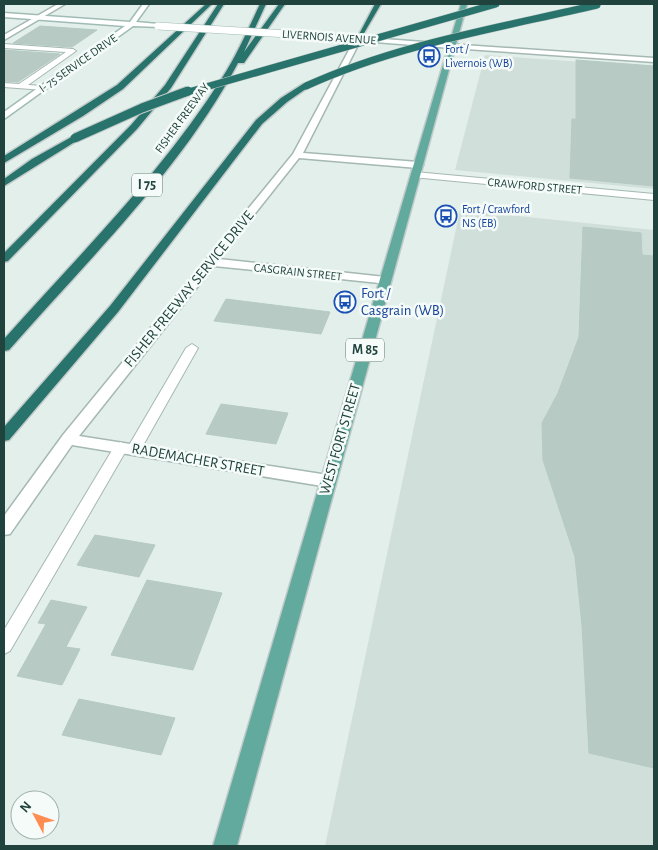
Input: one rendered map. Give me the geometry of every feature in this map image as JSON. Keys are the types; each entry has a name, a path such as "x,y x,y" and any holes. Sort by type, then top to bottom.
{"highway":[{"path":"4,160 80,114 120,87 209,4"},
{"path":"4,260 134,127 168,86 221,4"},
{"name":"FISHER FREEWAY","path":"4,347 151,180 197,123 227,77 263,4"},
{"path":"227,77 251,50 282,4"},
{"path":"358,39 378,4"},
{"path":"4,183 35,160 74,138 142,108 197,88 496,4"},
{"path":"4,436 114,309 254,128 280,103 306,86 332,73 381,56 600,5"}],"main road":[{"name":"WEST FORT STREET","path":"225,846 464,4"}],"street":[{"path":"4,38 62,4"},
{"name":"I- 75 SERVICE DRIVE","path":"4,116 132,24 146,4"},
{"name":"LIVERNOIS AVENUE","path":"4,15 654,60"},
{"name":"FISHER FREEWAY SERVICE DRIVE","path":"4,529 68,439 297,155 358,39"},
{"path":"297,155 416,170"},
{"name":"CASGRAIN STREET","path":"211,262 385,281"},
{"name":"RADEMACHER STREET","path":"68,439 328,481"}],"lane":[{"path":"4,46 73,51 21,86"},
{"path":"4,85 41,88"},
{"name":"CRAWFORD STREET","path":"416,170 654,197"},
{"path":"4,646 127,448 192,348"}],"shaded area":[{"path":"485,55 654,67 654,189 455,170"},
{"path":"460,210 654,230 654,846 325,846"}],"building":[{"path":"40,26 97,30 72,47 13,43"},
{"path":"4,50 60,54 18,82 4,81"},
{"path":"576,60 654,66 654,186 570,178 572,119 576,119"},
{"path":"583,227 641,233 642,255 654,256 654,768 589,753 582,625 575,557 543,460 542,423 558,393 579,337"},
{"path":"226,299 330,312 321,334 214,321"},
{"path":"221,404 288,413 276,444 206,434"},
{"path":"95,535 155,545 139,577 77,565"},
{"path":"147,580 222,593 193,670 111,655"},
{"path":"51,600 87,607 66,647 80,649 62,685 17,676 46,624 38,623"},
{"path":"79,699 175,718 161,755 62,735"}],"place":[{"name":"Fort / Livernois (WB)","path":"429,56"},
{"name":"Fort / Crawford NS (EB)","path":"446,216"},
{"name":"Fort / Casgrain (WB)","path":"345,302"}]}
